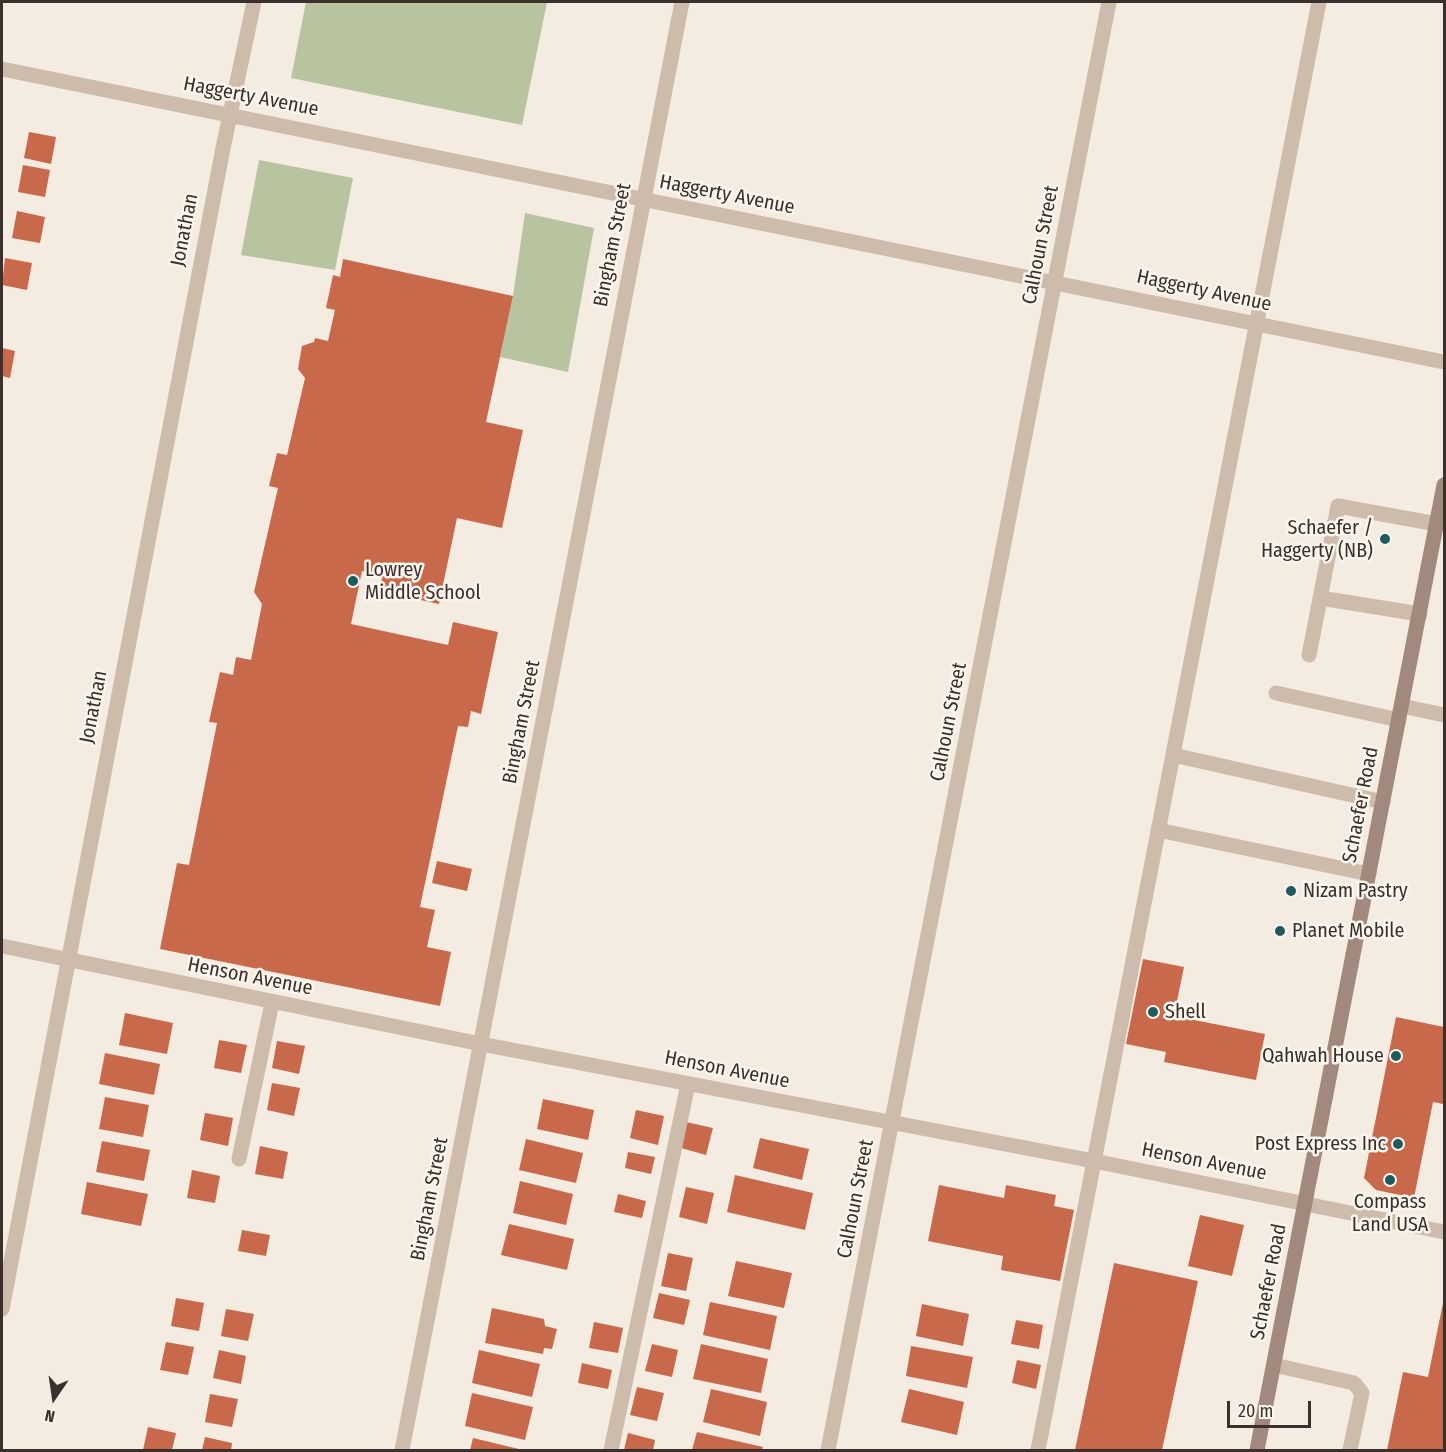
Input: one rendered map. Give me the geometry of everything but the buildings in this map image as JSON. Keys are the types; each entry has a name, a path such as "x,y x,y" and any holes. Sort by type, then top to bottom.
{"main road":[{"name":"Schaefer Road","path":"1257,1450 1444,485"}],"street":[{"name":"Jonathan","path":"2,1309 229,114 254,2"},
{"name":"Bingham Street","path":"402,1450 682,2"},
{"name":"Calhoun Street","path":"828,1450 1109,2"},
{"path":"1038,1450 1319,2"},
{"name":"Haggerty Avenue","path":"2,69 1444,362"},
{"path":"1309,655 1338,506 1437,524"},
{"path":"1320,598 1420,614"},
{"path":"1275,693 1401,713 1444,715"},
{"path":"1173,755 1383,802"},
{"path":"1158,830 1369,874"},
{"name":"Henson Avenue","path":"2,946 67,962 272,1003 1094,1161 1444,1232"},
{"path":"239,1160 272,1003"},
{"path":"611,1450 688,1084"},
{"path":"1274,1365 1354,1383 1360,1387 1362,1393 1350,1450"}],"green space":[{"path":"306,2 547,2 522,125 291,78"},
{"path":"259,160 353,178 335,270 241,255"},
{"path":"525,213 594,228 568,372 500,357 513,296"}],"place":[{"name":"Schaefer / Haggerty (NB)","path":"1385,539"},
{"name":"Lowrey Middle School","path":"353,581"},
{"name":"Nizam Pastry","path":"1291,891"},
{"name":"Planet Mobile","path":"1280,931"},
{"name":"Shell","path":"1153,1012"},
{"name":"Qahwah House","path":"1396,1056"},
{"name":"Post Express Inc","path":"1398,1144"},
{"name":"Compass Land USA","path":"1390,1180"}]}
